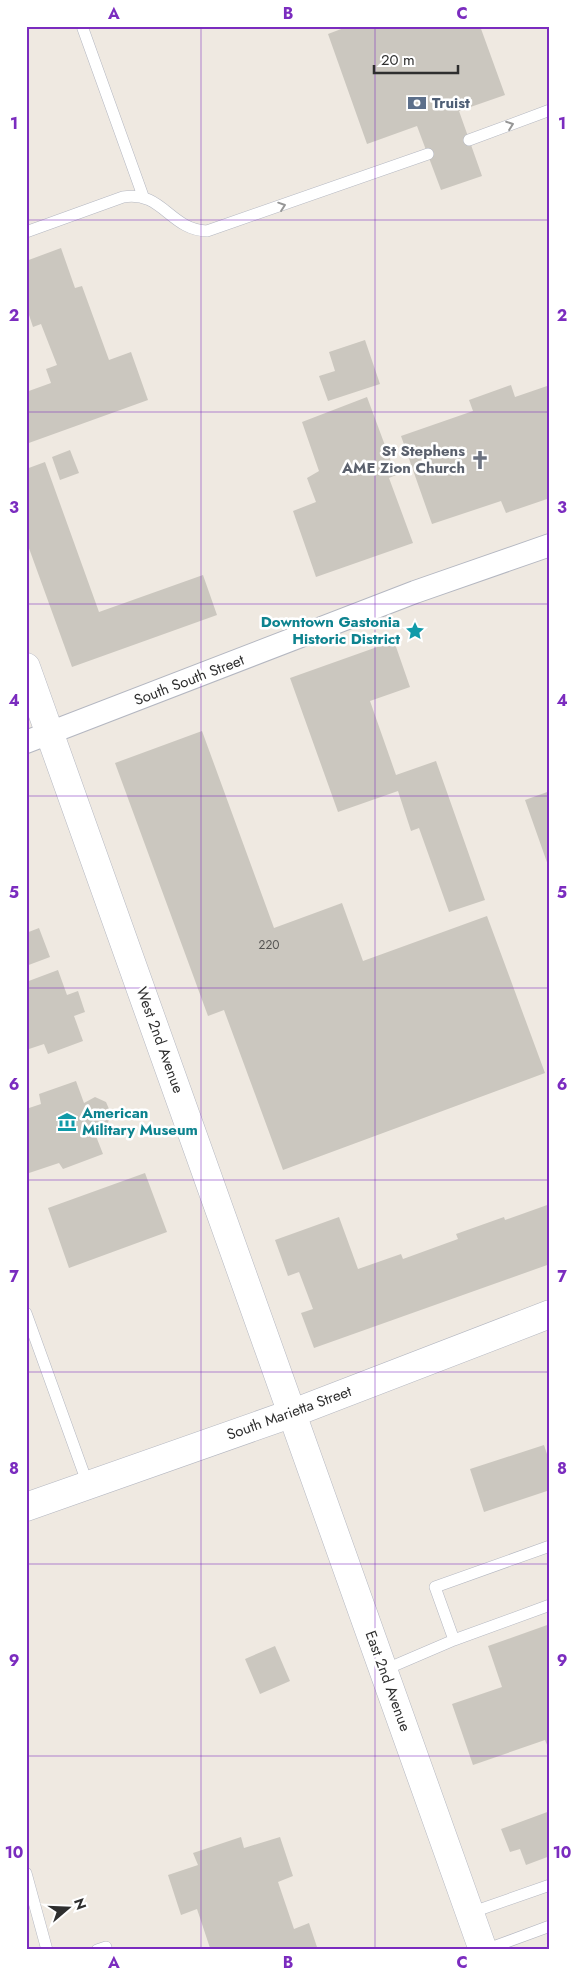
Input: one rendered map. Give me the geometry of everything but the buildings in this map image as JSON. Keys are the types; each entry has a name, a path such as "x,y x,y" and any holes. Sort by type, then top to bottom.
{"street":[{"name":"South South Street","path":"38,738 415,592 550,545"},
{"name":"West 2nd Avenue","path":"26,667 38,738 292,1412"},
{"name":"South Marietta Street","path":"26,1507 292,1412 549,1317"},
{"name":"East 2nd Avenue","path":"292,1412 484,1950"}],"lane":[{"path":"82,26 143,196"},
{"path":"469,140 550,110"},
{"path":"26,232 123,197 134,195 143,196 155,202 185,227 197,231 206,231 428,154"},
{"path":"26,1313 88,1485"},
{"path":"454,1640 436,1587 550,1546"},
{"path":"384,1670 454,1640 550,1605"},
{"path":"26,1873 47,1950"},
{"path":"470,1913 550,1885"},
{"path":"484,1950 550,1926"}],"place":[{"name":"Truist","path":"417,103"},
{"name":"St Stephens AME Zion Church","path":"480,460"},
{"name":"Downtown Gastonia Historic District","path":"415,631"},
{"name":"American Military Museum","path":"67,1122"}]}
